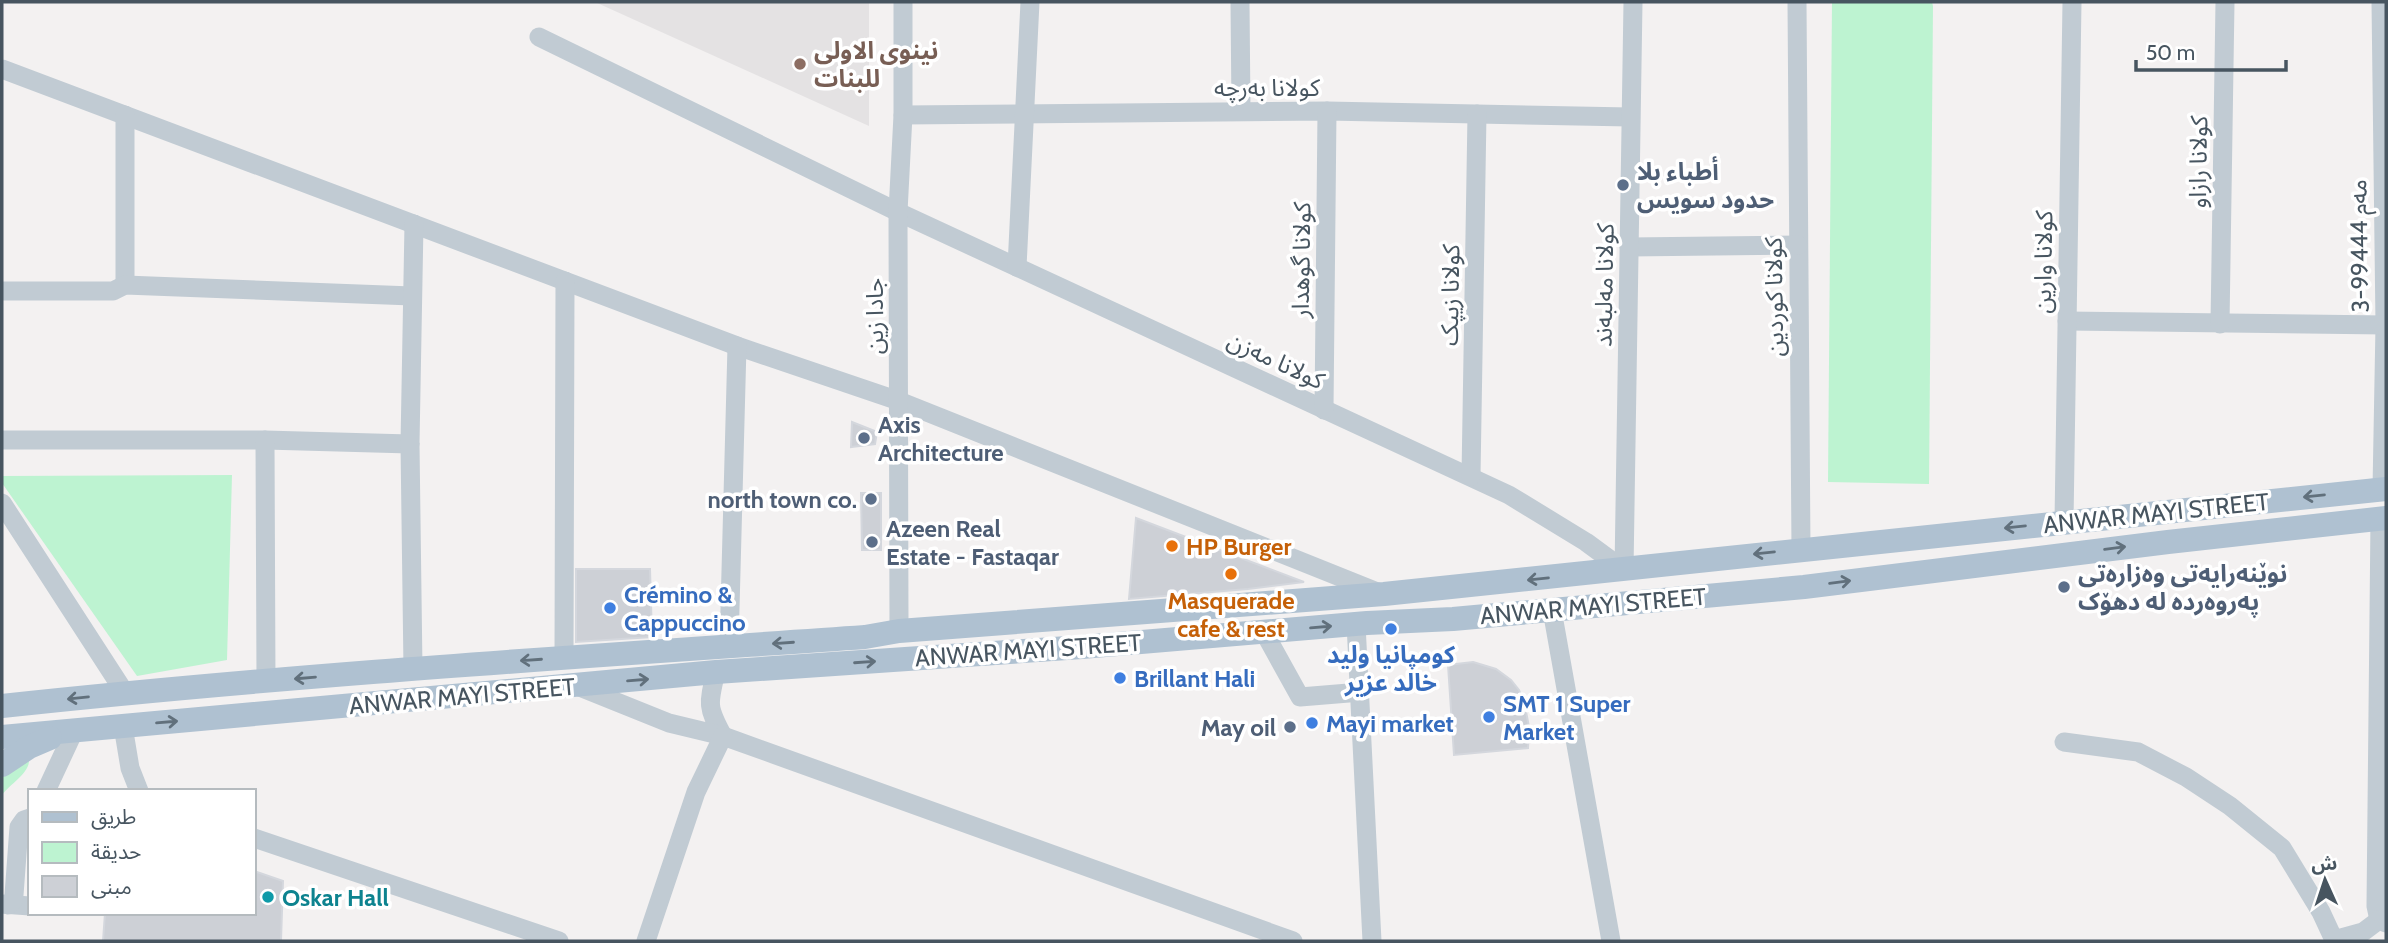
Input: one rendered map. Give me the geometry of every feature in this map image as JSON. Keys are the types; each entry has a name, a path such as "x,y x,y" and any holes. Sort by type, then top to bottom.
{"main road":[{"name":"ANWAR MAYI STREET","path":"2,706 265,681 865,637 899,631 1384,594 2384,489"},
{"name":"ANWAR MAYI STREET","path":"2,737 716,673 1356,624 1453,619 1804,587 2155,543 2383,518"},
{"path":"1078,617 1082,647"},
{"path":"2,765 29,747 67,732"}],"street":[{"name":"جادا زین","path":"899,631 898,212 903,115 903,2"},
{"path":"1017,267 1030,2"},
{"path":"1240,2 1241,111"},
{"name":"کولانا مەلبەند","path":"1624,570 1633,2"},
{"name":"کولانا کوردین","path":"1797,2 1801,550"},
{"name":"کولانا وارین","path":"2064,522 2072,2"},
{"name":"کولانا رازاو","path":"2220,324 2225,2"},
{"name":"مەم 99444-3","path":"2381,2 2385,210 2384,489"},
{"name":"کولانا مەزن","path":"539,37 898,212 1471,477 1549,518 1624,570"},
{"path":"2,69 737,346 899,401 1384,594"},
{"name":"کولانا بەرچە","path":"903,115 1327,111 1630,117"},
{"name":"کولانا گوهدار","path":"1324,410 1327,111"},
{"name":"کولانا زیپک","path":"1471,477 1478,114"},
{"path":"125,115 125,285"},
{"path":"414,224 410,444 414,669"},
{"path":"1629,247 1798,245"},
{"path":"564,658 565,281"},
{"path":"2,291 113,290 125,285 412,296"},
{"path":"2067,321 2385,325"},
{"path":"729,646 737,346"},
{"path":"2,440 265,440 410,444"},
{"path":"265,440 265,681"},
{"path":"2,503 125,693"},
{"path":"2064,742 2138,752 2186,777 2230,806 2282,848 2321,912 2330,941 2363,932 2382,921 2376,906 2383,518"},
{"path":"1552,610 1611,941"},
{"path":"1356,624 1372,941"},
{"path":"1264,632 1300,697 1361,692"},
{"path":"716,673 709,701 712,717 723,736"},
{"path":"577,686 668,723 723,736 1293,941"},
{"path":"122,726 130,768 138,789"},
{"path":"47,789 67,732"},
{"path":"646,941 696,792 723,736"},
{"path":"5,905 13,901 19,827 28,819"},
{"path":"256,839 559,941"},
{"path":"5,905 28,906"}],"shaded area":[{"name":"نينوى الاولى للبنات","path":"595,2 869,2 869,126"}],"green space":[{"path":"1832,2 1932,2 1933,6 1929,484 1828,482"},
{"path":"232,475 227,660 137,676 2,483 2,476"},
{"path":"26,755 28,767 2,795 2,773"}],"building":[{"name":"Axis Architecture","path":"852,422 877,432 875,444 851,447"},
{"path":"861,493 881,493 881,550 862,550"},
{"name":"HP Burger","path":"1136,518 1304,582 1129,599"},
{"name":"Crémino & Cappuccino","path":"576,569 650,569 652,637 576,642"},
{"name":"SMT 1 Super Market","path":"1473,662 1496,669 1519,690 1529,727 1528,748 1454,755 1448,665"},
{"name":"Oskar Hall","path":"256,872 283,881 281,941 103,941 105,915 256,915"}],"place":[{"name":"نينوى الاولى للبنات","path":"800,64"},
{"name":"أطباء بلا حدود سويس","path":"1623,185"},
{"name":"Axis Architecture","path":"864,438"},
{"name":"north town co.","path":"871,499"},
{"name":"Azeen Real Estate - Fastaqar","path":"872,542"},
{"name":"HP Burger","path":"1172,546"},
{"name":"Masquerade cafe & rest","path":"1231,574"},
{"name":"نوێنەرایەتی وەزارەتی پەروەردە لە دهۆک","path":"2064,587"},
{"name":"Crémino & Cappuccino","path":"610,608"},
{"name":"كومپانيا وليد خالد عزير","path":"1391,629"},
{"name":"Brillant Hali","path":"1120,678"},
{"name":"SMT 1 Super Market","path":"1489,717"},
{"name":"Mayi market","path":"1312,723"},
{"name":"May oil","path":"1290,727"},
{"name":"Oskar Hall","path":"268,897"}]}
